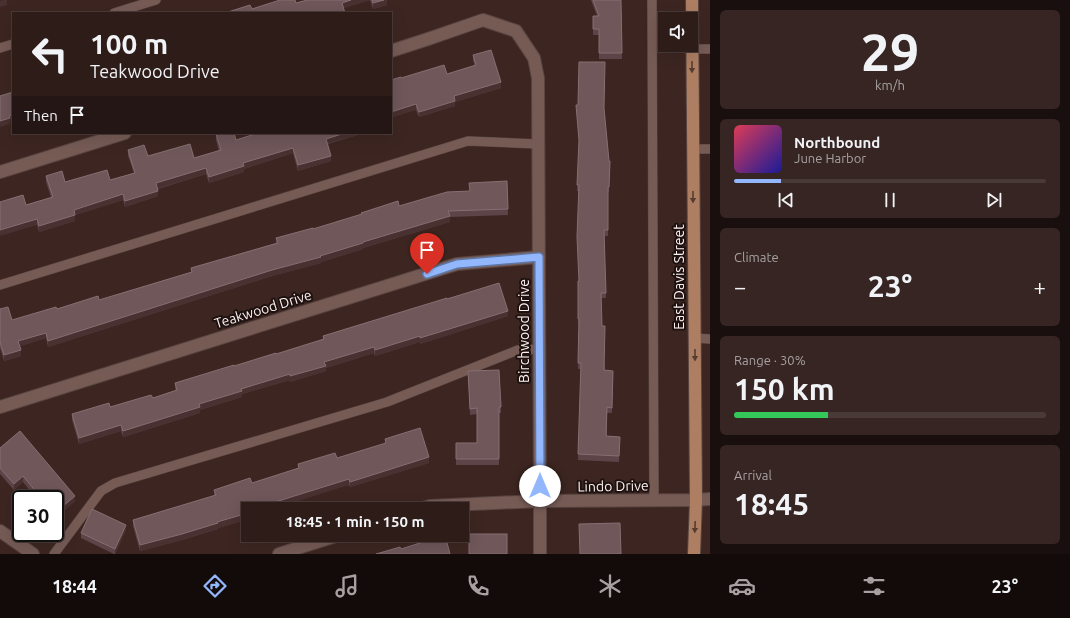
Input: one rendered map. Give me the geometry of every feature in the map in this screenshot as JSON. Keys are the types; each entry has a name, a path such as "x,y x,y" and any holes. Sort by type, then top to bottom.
{"main road":[{"name":"East Davis Street","path":"692,0 692,12"},
{"name":"East Davis Street","path":"692,52 696,500 694,554"}],"street":[{"name":"Birchwood Drive","path":"392,51 483,20 516,31 534,58 538,78 540,554"},
{"path":"0,172 122,134"},
{"name":"Teakwood Drive","path":"0,407 457,264 539,257"},
{"name":"Lindo Drive","path":"469,505 710,499"},
{"path":"0,531 33,554"},
{"path":"279,554 317,542"}],"lane":[{"path":"117,12 156,0"},
{"path":"652,0 654,500"},
{"path":"0,48 12,44"},
{"path":"698,49 710,49"},
{"path":"0,286 468,141 538,144"},
{"path":"693,149 710,149"},
{"path":"694,338 710,338"},
{"path":"54,554 101,491 115,483 387,402 518,350 539,349"}],"building":[{"path":"280,0 295,0 296,3 307,0 351,0 342,3 345,12 228,12 250,5 252,9"},
{"path":"372,0 384,0 373,3"},
{"path":"593,0 621,0 622,53 599,53 599,29 593,29 593,16 599,16"},
{"path":"491,50 501,82 454,96 455,101 419,112 416,104 392,112 392,80 444,65 447,74 476,65 473,55"},
{"path":"579,62 605,62 604,108 610,161 608,187 608,230 604,230 606,293 601,293 602,326 605,326 604,370 613,371 612,408 607,407 606,436 620,437 619,456 578,454 581,363 578,363 579,281 577,237 579,185 577,185 579,140 576,105 578,105"},
{"path":"12,92 12,115 9,116 10,118 0,121 0,96"},
{"path":"216,134 234,134 236,140 255,134 342,134 326,139 331,156 298,165 293,148 243,163 244,166 209,177 206,168 156,183 158,191 125,201 123,194 74,210 75,215 39,226 37,219 0,230 0,202 23,195 26,205 53,197 46,176 62,171 65,182 107,170 110,180 135,173 128,150 144,145 148,156 190,144 194,158 221,150"},
{"path":"507,181 508,209 448,211 450,216 363,242 320,256 321,257 272,270 48,341 46,333 18,341 21,350 4,355 0,342 0,309 8,307 12,320 56,307 57,309 98,296 99,300 192,272 191,268 278,243 276,238 313,229 398,201 399,206 447,192 470,191 469,183"},
{"path":"499,283 508,311 420,338 420,336 375,350 374,347 324,362 326,366 290,376 290,374 241,389 242,391 199,404 200,407 123,431 121,425 79,438 72,414 109,403 110,407 151,395 153,398 177,390 175,383 276,354 324,339 323,336"},
{"path":"499,370 501,407 499,407 499,459 456,459 456,443 477,443 477,408 470,409 468,371"},
{"path":"420,428 429,457 350,482 349,479 275,502 241,502 241,515 182,534 140,545 133,520 216,495 214,490 250,478 252,483 299,468 298,464 335,453 337,458 386,443 385,439"},
{"path":"20,431 75,496 64,505 64,490 35,490 23,476 14,484 0,468 0,448"},
{"path":"92,509 126,525 115,549 81,533"},
{"path":"620,523 621,554 580,554 579,524"},
{"path":"469,534 507,534 507,554 469,554"},
{"path":"423,542 447,542 450,554 376,554 400,547 401,549"}],"route":[{"path":"427,274 457,264 539,257 540,486"}]}
